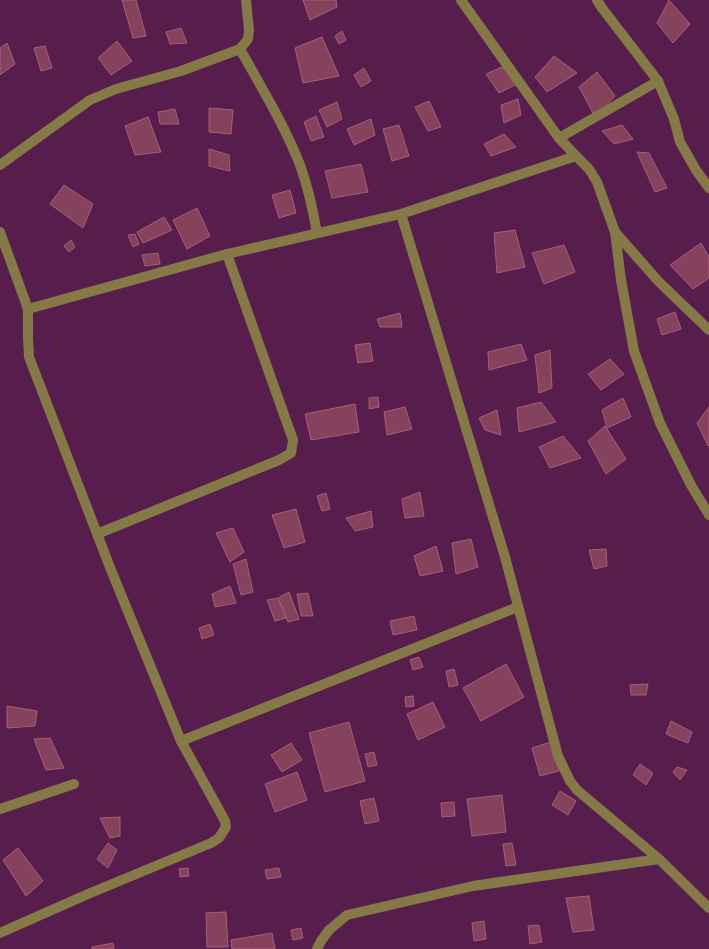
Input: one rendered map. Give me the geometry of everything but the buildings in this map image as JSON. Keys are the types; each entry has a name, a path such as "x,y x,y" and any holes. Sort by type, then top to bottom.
{"street":[{"path":"0,165 90,100 116,89 181,71 240,49 248,39 249,30 246,0"},
{"path":"461,0 559,138 589,169 597,182 615,232 621,280 634,351 660,423 691,485 709,515"},
{"path":"597,0 658,81 674,119 680,142 696,170 709,188"},
{"path":"240,49 283,127 300,166 311,202 317,233"},
{"path":"559,138 658,81"},
{"path":"28,309 227,254 401,214 576,156"},
{"path":"401,214 503,549 558,756 570,781 577,790 659,859 707,904"},
{"path":"0,232 28,309 28,338 30,357 97,534 181,741 225,820 226,827 219,838 211,843 88,894 0,933"},
{"path":"615,232 659,282 709,330"},
{"path":"97,534 279,460 291,453 294,440 227,254"},
{"path":"181,741 518,607"},
{"path":"0,809 74,784"},
{"path":"317,949 321,940 329,930 347,915 473,886 659,859"}]}
